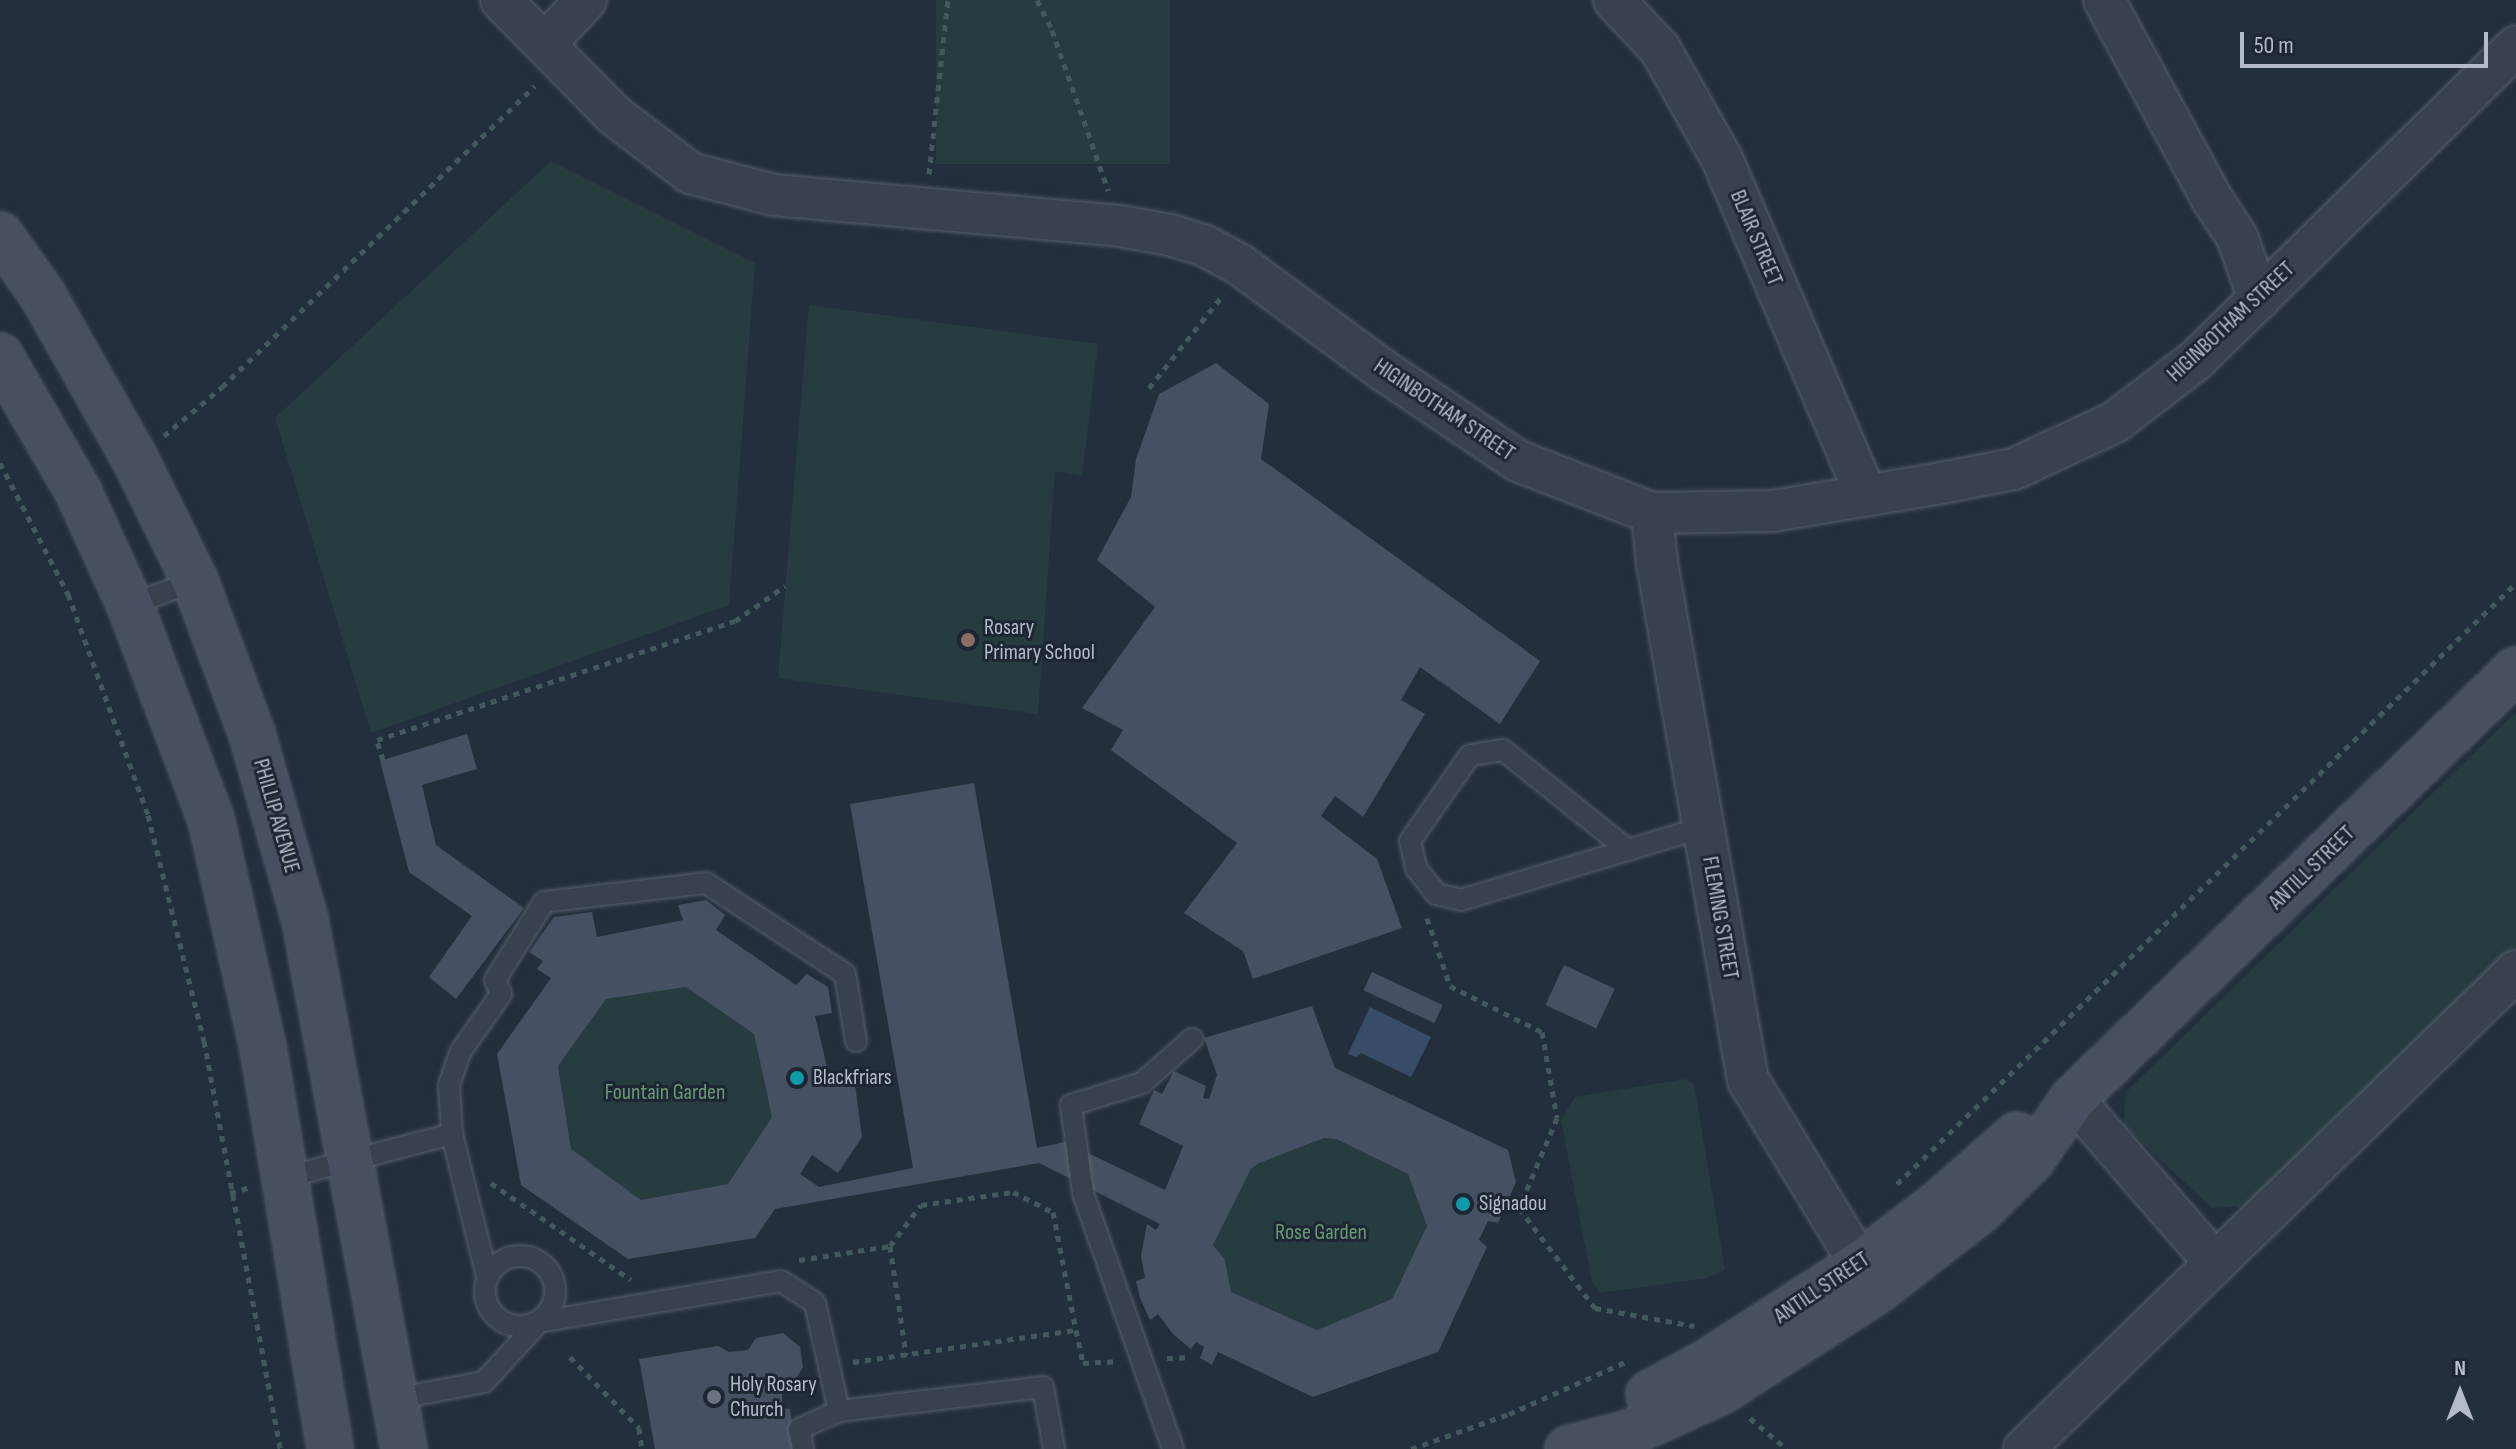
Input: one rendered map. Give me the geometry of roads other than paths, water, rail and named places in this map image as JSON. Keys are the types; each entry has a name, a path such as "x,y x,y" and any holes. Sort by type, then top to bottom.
{"main road":[{"name":"PHILLIP AVENUE","path":"0,235 42,294 135,459 195,581 252,734 305,920 404,1449"},
{"path":"0,356 78,491 130,605 211,819 263,1047 330,1449"},
{"name":"ANTILL STREET","path":"1568,1449 1627,1434 1723,1390 1869,1277 1979,1211 2032,1159 2073,1099 2516,670"},
{"name":"ANTILL STREET","path":"1553,1449 1700,1343 1869,1277"}],"street":[{"name":"HIGINBOTHAM STREET","path":"501,0 614,115 690,173 774,195 1120,226 1170,235 1217,252 1518,461 1652,513 1773,511 2014,469 2115,422 2196,360 2516,47"},
{"path":"545,44 586,0"},
{"name":"BLAIR STREET","path":"1614,0 1660,49 1722,159 1866,495"},
{"path":"2104,0 2212,199 2237,237 2259,299"},
{"name":"FLEMING STREET","path":"1652,513 1657,563 1748,1080 1869,1277"},
{"path":"2024,1449 2516,971"},
{"path":"2073,1099 2215,1263"}],"lane":[{"path":"130,605 195,581"},
{"path":"1628,850 1503,750 1470,755 1410,841 1416,868 1436,894 1461,900 1628,850 1704,827"},
{"path":"839,1411 815,1303 781,1281 520,1326 498,1318 486,1299 487,1276 452,1134 449,1085 461,1051 501,994 495,980 544,902 706,883 845,974 856,1041"},
{"path":"1173,1449 1083,1193 1071,1105 1142,1083 1192,1039"},
{"path":"283,1178 452,1134"},
{"path":"394,1399 484,1382 539,1322 555,1299 556,1287 547,1266 537,1259 514,1255 494,1266 487,1276"},
{"path":"803,1449 799,1429 839,1411 1043,1387 1054,1449"}],"water":[{"path":"1370,1007 1431,1037 1411,1077 1361,1053 1356,1057 1348,1054"}],"place":[{"name":"Rosary Primary School","path":"968,640"},
{"name":"Blackfriars","path":"797,1078"},
{"name":"Signadou","path":"1463,1204"},
{"name":"Holy Rosary Church","path":"714,1397"}],"park label":[{"name":"Fountain Garden","path":"665,1093"},
{"name":"Rose Garden","path":"1321,1233"}]}
